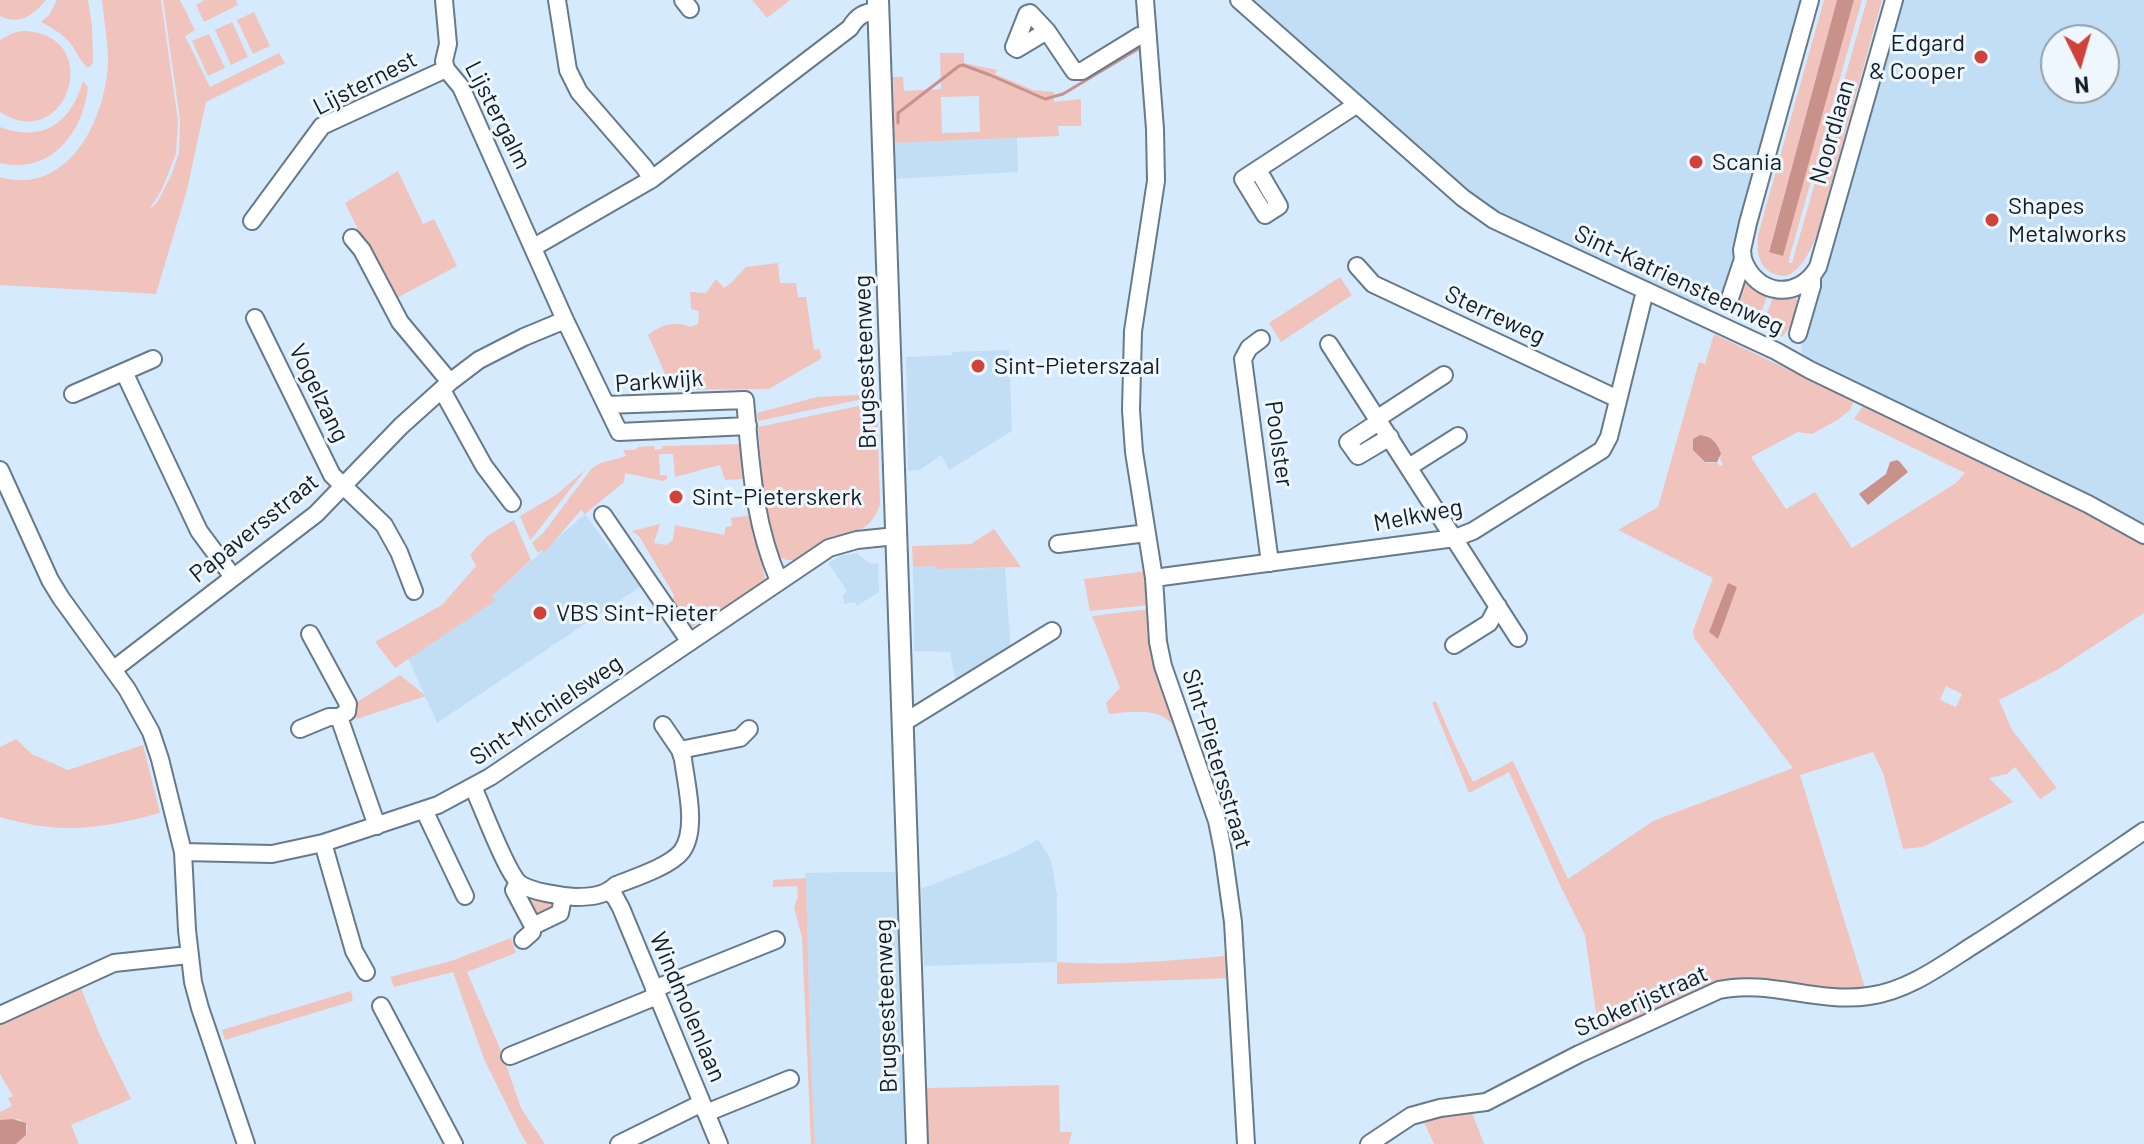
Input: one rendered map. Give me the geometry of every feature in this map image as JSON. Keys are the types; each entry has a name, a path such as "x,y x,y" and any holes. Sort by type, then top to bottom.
{"main road":[{"name":"Brugsesteenweg","path":"878,12 917,1144"}],"street":[{"name":"Lijstergalm","path":"444,0 448,44 444,61 446,69 461,87 606,405"},
{"path":"557,0 568,70 579,92 652,179"},
{"name":"Sint-Pietersstraat","path":"1145,0 1156,181 1133,331 1134,452 1154,578 1158,642 1163,666 1217,821 1223,851 1233,922 1246,1144"},
{"name":"Sint-Katriensteenweg","path":"1239,0 1463,198 1494,220 1776,351 2088,504 2144,535"},
{"path":"1810,0 1742,250 1753,279 1762,284 1781,290 1796,288 1812,276"},
{"name":"Noordlaan","path":"1798,334 1812,276 1822,257 1894,0"},
{"path":"534,247 652,179 850,28 878,12"},
{"path":"1047,31 1074,71 1082,71 1139,36 1148,36"},
{"name":"Lijsternest","path":"252,221 322,126 446,69"},
{"path":"1258,170 1356,105"},
{"path":"352,238 362,250 400,322 446,386 484,466 512,503"},
{"path":"1729,301 1743,259"},
{"name":"Sterreweg","path":"1357,266 1373,284 1618,399"},
{"name":"Melkweg","path":"1154,578 1455,538 1473,531 1602,450 1609,437 1647,291"},
{"name":"Vogelzang","path":"255,318 332,475 384,525 399,552 414,591"},
{"name":"Papaversstraat","path":"114,669 316,514 401,426 479,360 565,320"},
{"name":"Poolster","path":"1261,339 1249,348 1243,359 1270,563"},
{"path":"1329,344 1518,638"},
{"path":"73,394 153,359"},
{"path":"124,372 199,531 233,577"},
{"path":"1390,437 1358,456 1348,442 1444,375"},
{"name":"Parkwijk","path":"748,426 619,432 606,405 745,400 748,426 756,512 767,553 779,581"},
{"path":"1409,467 1458,436"},
{"path":"0,470 50,580 114,669 151,732 183,852 189,955 200,1008 246,1144"},
{"path":"603,515 690,642"},
{"path":"1058,544 1147,533"},
{"name":"Sint-Michielsweg","path":"183,852 272,854 323,843 424,810 473,787 838,544 896,536"},
{"path":"1454,645 1489,623 1498,606"},
{"path":"903,723 1052,631"},
{"path":"300,729 347,712 347,700 310,634"},
{"path":"339,717 377,826"},
{"path":"473,787 506,863 518,882 525,887 563,897 590,897 609,892 616,885 675,858 683,850 688,837 690,820 683,759 663,725"},
{"path":"680,750 740,738 749,729"},
{"path":"424,810 465,896"},
{"name":"Stokerijstraat","path":"1369,1144 1411,1116 1440,1108 1486,1102 1579,1054 1719,990 1755,986 1855,999 1893,990 1946,963 2144,831"},
{"path":"323,843 354,951 366,972"},
{"path":"518,882 514,890 528,933 560,913 563,897"},
{"name":"Windmolenlaan","path":"609,892 621,908 719,1144"},
{"path":"510,1056 776,940"},
{"path":"0,1015 114,963 189,955"},
{"path":"381,1006 454,1144"},
{"path":"619,1144 704,1108 790,1079"}],"shaded area":[{"path":"0,0 46,0 31,14 14,20 0,16"},
{"path":"57,0 88,0 92,26 91,66 84,64 64,37 41,22"},
{"path":"102,0 161,0 178,121 176,154 162,189 149,210 158,201 179,153 180,120 163,0 180,0 195,30 185,36 210,87 279,53 285,63 206,102 187,190 156,294 0,285 0,177 24,180 45,175 64,164 91,129 106,84 108,62"},
{"path":"205,0 236,0 238,5 204,22 196,5"},
{"path":"752,0 790,0 767,18"},
{"path":"1248,0 1807,0 1728,289 1721,301 1705,309 1508,220 1481,203"},
{"path":"1824,0 1837,0 1769,251 1782,256 1854,0 1862,0 1789,263 1792,263 1867,0 1882,0 1817,235 1801,265 1790,274 1781,276 1768,271 1761,262 1758,235"},
{"path":"1837,0 1854,0 1783,256 1769,252"},
{"path":"1897,0 2144,0 2144,526 1802,356 1801,348"},
{"path":"254,12 270,46 253,54 237,20"},
{"path":"232,22 248,57 231,65 215,30"},
{"path":"22,31 48,37 64,50 70,69 68,88 59,106 44,118 24,121 0,112 0,40"},
{"path":"209,34 225,68 208,76 192,41"},
{"path":"940,53 964,53 964,63 997,70 995,74 1033,90 1054,92 1054,102 1081,99 1081,126 1058,126 1059,136 894,143 892,77 903,77 904,91 941,89","holes":["979,96 980,132 942,133 941,97"]},
{"path":"83,81 88,87 85,104 79,120 61,147 35,163 0,163 0,127 29,132 53,126 71,108"},
{"path":"1017,138 1018,172 894,179 894,143"},
{"path":"398,171 423,224 434,219 457,266 393,300 345,203"},
{"path":"778,263 780,283 796,283 798,297 806,297 814,350 819,349 822,358 769,389 669,390 648,335 668,325 690,327 698,324 699,311 691,309 690,292 706,293 716,279 724,288 746,267"},
{"path":"1340,277 1352,295 1281,342 1269,323"},
{"path":"1743,282 1768,294 1757,324 1735,315"},
{"path":"1773,297 1795,297 1798,301 1793,323 1782,337 1762,326"},
{"path":"1714,334 1854,401 1850,410 1839,419 1812,434 1798,432 1751,457 1786,509 1815,492 1852,548 1956,483 1965,473 1854,419 1863,406 2144,544 2144,613 2055,671 1999,700 2012,730 2057,788 2040,799 2015,767 2007,774 1989,778 2013,802 1923,847 1903,849 1883,773 1873,752 1800,775 1866,991 1855,995 1751,981 1600,1041 1585,935 1509,772 1469,793 1432,703 1436,701 1473,782 1513,761 1568,879 1653,821 1793,768 1694,638 1693,631 1713,578 1618,530 1658,507 1699,362 1705,364","holes":["1705,435 1721,454 1723,465 1705,462 1699,457 1696,437","1946,686 1962,694 1956,707 1940,700"]},
{"path":"1009,350 1012,431 949,470 941,455 920,470 908,471 906,357"},
{"path":"878,394 758,421 757,413 817,397"},
{"path":"877,402 880,505 871,522 826,542 797,560 781,558 776,552 765,510 758,427"},
{"path":"1700,435 1716,444 1721,454 1717,462 1705,462 1693,450 1693,439"},
{"path":"745,444 747,475 743,479 725,480 720,465 675,477 673,454 659,454 660,475 667,475 667,479 663,481 625,473 624,482 585,514 581,510 544,553 541,550 538,553 532,543 544,532 592,468 626,456 623,450 654,446 655,450 662,449 662,446"},
{"path":"1897,460 1908,472 1868,505 1859,494 1886,474 1890,462"},
{"path":"586,469 530,540 520,516 556,495"},
{"name":"VBS Sint-Pieter","path":"585,514 611,550 617,547 643,585 437,723 408,658 494,601 491,596"},
{"path":"752,515 765,579 690,628 672,604 674,595 639,536 632,531 660,524 654,543 666,545 673,540 675,525 724,535 726,527 732,526 731,518"},
{"path":"514,520 531,560 492,596 495,601 395,668 375,642 442,605 476,566 470,555 487,536"},
{"path":"994,529 1021,567 913,567 912,546 971,544"},
{"path":"857,553 871,564 878,563 879,592 857,606 855,602 844,604 846,589 828,563 840,556"},
{"path":"937,566 938,569 1005,568 1011,652 957,688 950,652 914,651 913,567"},
{"path":"1147,571 1150,605 1090,611 1084,579"},
{"path":"1728,583 1737,587 1718,639 1709,632"},
{"path":"1150,609 1212,815 1233,978 1057,984 1057,962 1161,961 1224,956 1226,951 1214,839 1172,724 1151,713 1109,714 1106,703 1120,688 1092,616"},
{"path":"400,675 426,696 357,719 352,705"},
{"path":"16,739 32,754 68,770 143,745 160,813 80,828 43,826 0,817 0,747"},
{"path":"1038,839 1051,860 1057,894 1057,962 924,966 921,889 1015,852"},
{"path":"899,872 905,1144 815,1144 805,873"},
{"path":"806,878 815,1144 811,1144 802,938 794,907 798,897 797,886 773,887 773,880"},
{"path":"526,895 551,903 552,910 535,917"},
{"path":"511,938 516,953 467,972 502,1053 521,1108 545,1144 527,1144 521,1134 484,1059 453,972 394,987 390,977 451,961"},
{"path":"79,983 131,1099 71,1125 79,1144 16,1144 26,1135 27,1126 19,1119 0,1120 0,1112 12,1106 8,1098 13,1096 0,1074 0,1017"},
{"path":"351,991 353,1001 225,1040 222,1030"},
{"path":"1059,1085 1060,1132 1072,1132 1069,1144 927,1144 927,1088"},
{"path":"1471,1110 1484,1144 1434,1144 1422,1118"},
{"path":"13,1119 26,1123 26,1135 16,1144 0,1144 0,1120"}],"waterway":[{"path":"898,123 898,113 959,66 990,75 1045,99 1063,94 1138,49"}],"place":[{"name":"Edgard & Cooper","path":"1981,57"},
{"name":"Scania","path":"1696,162"},
{"name":"Shapes Metalworks","path":"1992,220"},
{"name":"Sint-Pieterszaal","path":"978,366"},
{"name":"Sint-Pieterskerk","path":"676,497"},
{"name":"VBS Sint-Pieter","path":"540,613"}]}
